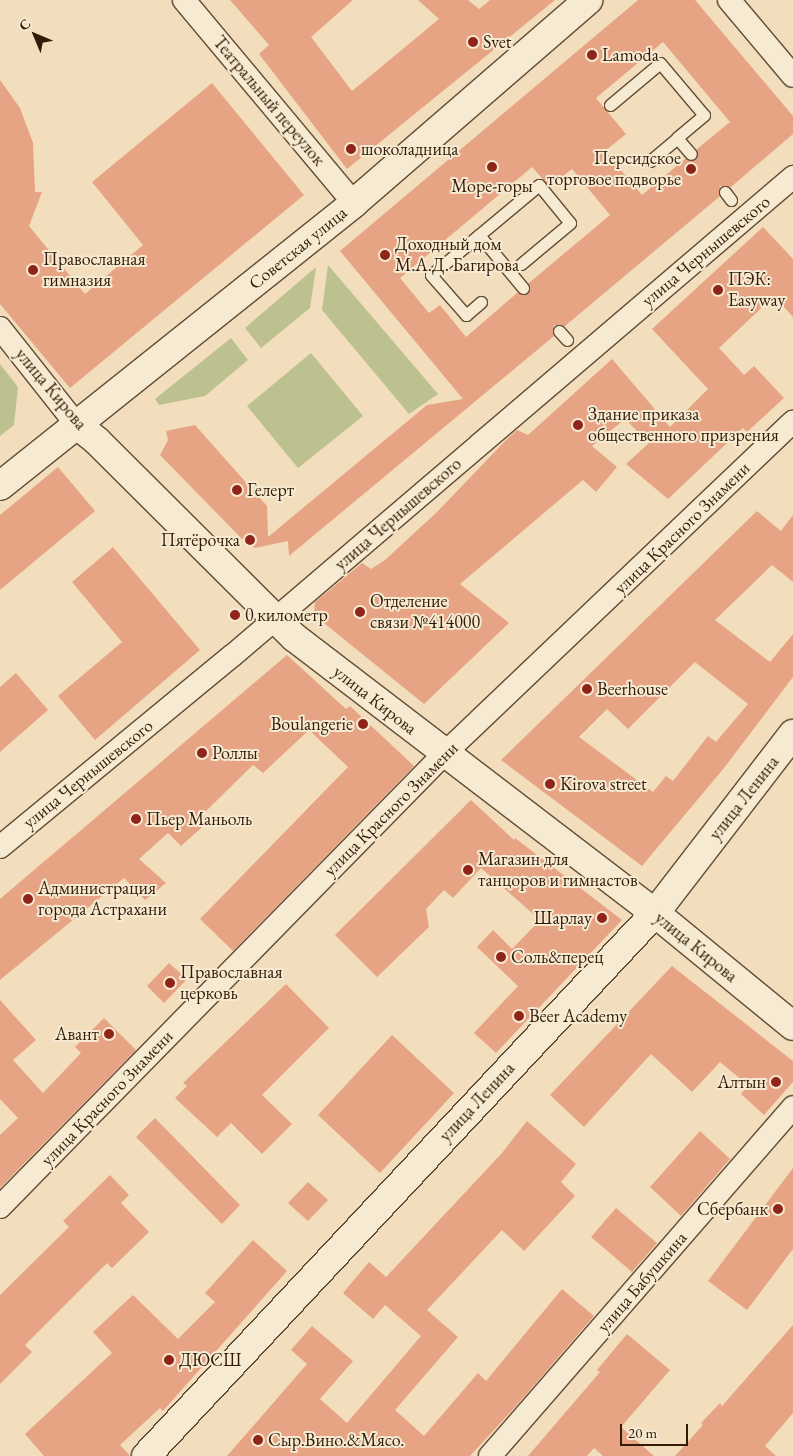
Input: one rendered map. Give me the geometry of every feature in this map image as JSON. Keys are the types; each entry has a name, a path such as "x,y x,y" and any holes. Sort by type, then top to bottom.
{"street":[{"name":"Театральный переулок","path":"184,0 354,203"},
{"name":"Советская улица","path":"0,486 354,203 588,0"},
{"path":"729,0 793,76"},
{"name":"улица Чернышевского","path":"0,847 277,618 793,177"},
{"name":"улица Кирова","path":"0,328 76,424 277,618 295,638 444,754 655,913 793,1026"},
{"name":"улица Красного Знамени","path":"0,1208 444,754 793,422"},
{"name":"улица Ленина","path":"146,1456 655,913 793,734"},
{"name":"улица Бабушкина","path":"490,1456 793,1107"}],"lane":[{"path":"610,105 660,63 704,115 650,160"},
{"path":"677,138 691,154"},
{"path":"482,302 466,315 431,275 539,185 570,222 521,264"},
{"path":"479,235 523,288"}],"green space":[{"path":"328,265 438,394 409,414 322,310"},
{"path":"316,267 310,308 261,348 245,328"},
{"path":"231,338 248,360 205,396 159,405 155,399"},
{"path":"311,353 363,416 298,468 247,406"},
{"path":"0,364 18,387 14,425 0,436"}],"building":[{"path":"230,0 353,0 311,37 352,91 439,19 418,0 468,0 479,9 490,0 555,0 347,169 259,54 269,45"},
{"path":"638,0 695,0 793,116 793,134 731,187 720,186 719,197 565,326 554,325 554,336 289,556 288,541 255,548 243,540 160,455 168,440 166,431 195,425 267,506 268,537 427,405 463,399 340,251","holes":["663,42 730,122 697,149 696,160 685,159 642,195 605,151 626,134 596,98","532,167 550,187 572,169 610,215 529,283 528,293 517,293 466,337 440,305 429,313 400,278"]},
{"path":"0,80 20,108 33,143 35,192 42,192 29,226 85,294 143,245 92,182 212,83 304,195 70,388 0,304"},
{"path":"763,227 793,259 793,317 774,296 719,348 744,375 754,366 784,398 747,432 743,428 668,499 626,464 649,443 625,419 592,446 617,467 596,492 583,480 460,584 509,623 424,704 314,615 315,602 362,563 371,569 385,560 437,512 517,430 528,435 612,359 670,427 708,389 652,329"},
{"path":"58,467 95,511 0,590 0,515"},
{"path":"757,511 781,531 793,515 793,582 772,565 715,620 770,662 793,634 793,677 724,768 642,866 501,760","holes":["695,662 748,704 716,742 708,736 673,781 666,776 653,792 579,737 607,709 628,729"]},
{"path":"113,547 200,650 95,740 58,696 122,642 72,582"},
{"path":"287,655 346,709 350,706 414,766 233,951 200,919 348,767 309,730 263,773 253,765 203,814 208,822 181,846 168,833 139,859 166,883 145,900 124,878 0,980 0,899"},
{"path":"16,673 48,710 0,752 0,687"},
{"path":"471,800 514,840 515,838 622,920 496,1053 474,1033 518,986 477,947 493,930 512,949 540,920 481,868 453,898 444,890 426,909 429,927 377,977 335,935"},
{"path":"169,963 187,979 164,1003 147,986"},
{"path":"672,966 793,1061 793,1082 764,1115 741,1094 748,1085 720,1062 692,1092 651,1054 584,1127 550,1095"},
{"path":"286,984 329,1028 262,1095 292,1124 262,1154 231,1123 217,1137 175,1098 187,1086 183,1083"},
{"path":"0,1000 36,1040 13,1060 43,1093 81,1053 75,1047 104,1018 136,1050 0,1188 0,1135 18,1118 0,1099"},
{"path":"392,1035 454,1093 380,1173 318,1115"},
{"path":"155,1118 240,1205 222,1224 136,1137"},
{"path":"527,1121 576,1164 561,1182 575,1196 524,1251 502,1230 427,1310 458,1337 395,1410 424,1436 478,1373 486,1381 562,1289 594,1316 516,1406 470,1456 227,1456 307,1364 291,1350 312,1326 353,1361 320,1399 347,1423 421,1336 385,1305 373,1319 343,1293 369,1262 386,1277 502,1153"},
{"path":"700,1131 730,1159 681,1216 650,1187"},
{"name":"Сбербанк","path":"793,1168 793,1249 747,1310 708,1281"},
{"path":"110,1175 129,1195 121,1203 149,1232 112,1268 107,1263 25,1345 32,1352 0,1384 0,1295 69,1227 63,1221"},
{"path":"308,1182 328,1200 308,1221 288,1203"},
{"path":"616,1208 657,1243 632,1272 591,1237"},
{"path":"253,1240 287,1271 163,1411 160,1408 120,1445 130,1456 44,1456 25,1434 112,1353 93,1332 133,1295 178,1339 215,1302 205,1293"},
{"path":"793,1325 793,1413 765,1446 776,1456 675,1456 703,1425 701,1423 720,1403 722,1406"},
{"path":"627,1334 670,1370 621,1427 654,1456 603,1456 594,1448 587,1456 528,1456 600,1372 597,1370"}],"place":[{"name":"Svet","path":"473,42"},
{"name":"Lamoda","path":"592,55"},
{"name":"шоколадница","path":"351,149"},
{"name":"Море-горы","path":"492,167"},
{"name":"Персидское торговое подворье","path":"691,169"},
{"name":"Доходный дом М.А.Д. Багирова","path":"385,255"},
{"name":"Православная гимназия","path":"33,270"},
{"name":"ПЭК: Easyway","path":"718,290"},
{"name":"Здание приказа общественного призрения","path":"578,425"},
{"name":"Гелерт","path":"237,490"},
{"name":"Пятёрочка","path":"250,540"},
{"name":"Отделение связи №414000","path":"360,612"},
{"name":"0 километр","path":"235,615"},
{"name":"Beerhouse","path":"587,689"},
{"name":"Boulangerie","path":"363,724"},
{"name":"Роллы","path":"202,753"},
{"name":"Kirova street","path":"550,784"},
{"name":"Пьер Маньоль","path":"136,819"},
{"name":"Магазин для танцоров и гимнастов","path":"468,870"},
{"name":"Администрация города Астрахани","path":"28,899"},
{"name":"Шарлау","path":"602,918"},
{"name":"Соль&перец","path":"501,957"},
{"name":"Православная церковь","path":"170,983"},
{"name":"Beer Academy","path":"519,1016"},
{"name":"Авант","path":"109,1034"},
{"name":"Алтын","path":"776,1082"},
{"name":"Сбербанк","path":"778,1209"},
{"name":"ДЮСШ","path":"169,1360"},
{"name":"Сыр.Вино.&Мясо.","path":"258,1440"}]}
